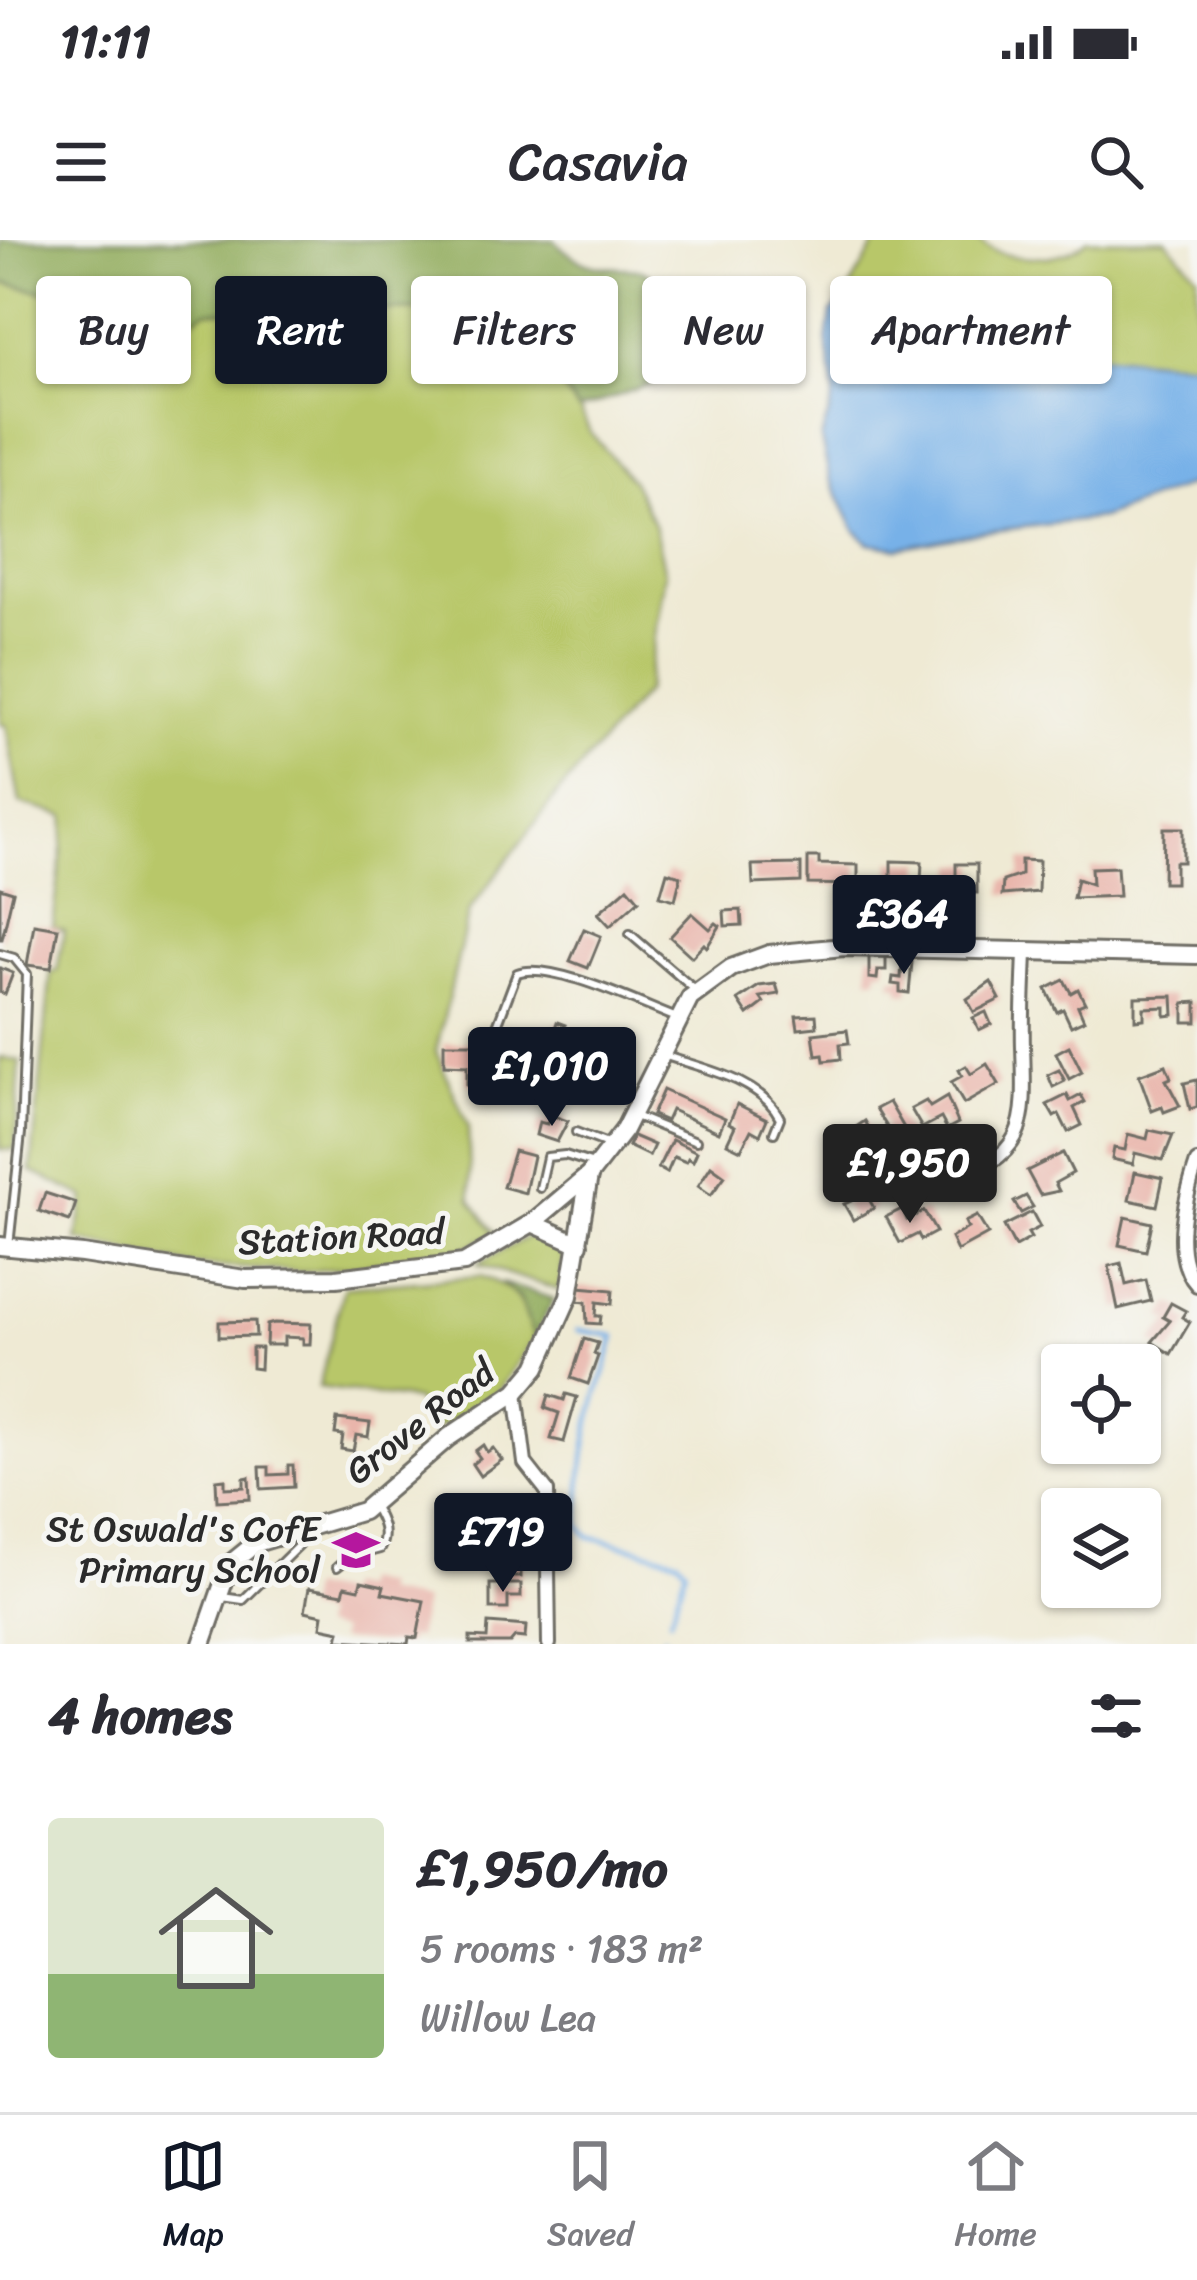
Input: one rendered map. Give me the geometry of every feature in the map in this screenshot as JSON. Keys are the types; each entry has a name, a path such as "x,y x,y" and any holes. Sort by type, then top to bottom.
{"street":[{"path":"697,992 731,968 770,954 844,947 1197,955"},
{"path":"941,1184 976,1173 1004,1154 1018,1134 1026,1106 1025,952"},
{"name":"Station Road","path":"4,1246 82,1253 245,1280 336,1277 464,1263 532,1223 614,1146 677,1018 697,992"},
{"path":"1197,1162 1184,1229 1185,1264 1197,1285"},
{"name":"Grove Road","path":"202,1644 230,1564 256,1543 363,1511 448,1438 516,1393 551,1343 569,1296 593,1170"},
{"path":"532,1223 579,1244"},
{"path":"516,1393 525,1463 547,1491 549,1644"}],"lane":[{"path":"630,934 697,992"},
{"path":"0,954 14,958 27,974 22,1111 4,1246"},
{"path":"495,1031 517,974 529,969 677,1018"},
{"path":"659,1054 733,1080 773,1103 780,1118 774,1133"},
{"path":"632,1115 696,1141"},
{"path":"576,1132 614,1146"},
{"path":"540,1188 547,1157 565,1155 593,1170"},
{"path":"337,1568 350,1557 380,1549 385,1540 372,1504"},
{"path":"219,1596 243,1600 300,1544 299,1530"}],"green space":[{"path":"0,240 554,240 583,262 640,269 650,276 642,276 642,384 654,384 578,409 561,384 618,384 618,276 411,276 411,310 387,310 387,276 215,276 215,311 191,319 191,276 36,276 36,290 0,282"},
{"path":"878,240 978,240 1002,253 1033,258 1064,253 1087,240 1166,240 1197,274 1197,363 1112,357 1112,276 857,276"},
{"path":"0,282 36,290 36,384 191,384 191,319 215,311 215,384 387,384 387,310 411,310 411,384 568,384 590,432 632,481 654,524 665,573 646,691 555,797 469,911 436,1051 468,1126 471,1200 495,1233 453,1254 304,1272 191,1265 77,1240 85,1197 31,1171 51,972 57,971 64,931 53,927 66,816 20,803 6,725 0,724"},
{"path":"0,1058 20,1061 15,1150 0,1149"},
{"path":"538,1236 560,1250 559,1290 477,1264 528,1237"},
{"path":"481,1276 517,1298 534,1338 497,1393 438,1428 415,1400 319,1387 344,1287"},
{"path":"501,1283 554,1299 534,1338 520,1299"}],"water":[{"path":"1112,357 1197,363 1197,482 1101,518 898,548 869,543 855,530 830,479 821,439 834,396 832,384 1112,384"}],"building":[{"path":"1164,828 1183,828 1183,862 1175,862 1175,883 1163,883"},
{"path":"808,857 819,857 819,864 858,865 858,885 808,884"},
{"path":"1021,860 1039,861 1038,892 1002,895 1003,881 1021,875"},
{"path":"891,861 922,862 916,892 871,896 871,878 891,879"},
{"path":"801,864 801,882 753,884 752,865"},
{"path":"956,864 977,864 977,893 936,893 936,884 956,879"},
{"path":"1117,867 1119,896 1073,898 1077,879 1092,884 1091,868"},
{"path":"667,872 681,876 675,900 660,896"},
{"path":"628,887 639,900 610,926 598,913"},
{"path":"0,888 13,892 2,939 0,939"},
{"path":"741,910 742,925 725,926 724,911"},
{"path":"692,913 710,929 716,923 720,926 707,947 704,944 692,957 670,937"},
{"path":"34,924 58,928 51,968 27,965"},
{"path":"584,929 601,936 588,968 570,961"},
{"path":"869,954 886,954 886,970 878,970 877,979 869,978"},
{"path":"902,961 912,962 909,993 892,984 893,977 901,978"},
{"path":"0,968 13,973 5,994 0,992"},
{"path":"1064,980 1071,993 1078,989 1085,1003 1078,1006 1084,1020 1071,1026 1063,1009 1057,1012 1046,989"},
{"path":"991,982 1000,999 974,1012 967,999"},
{"path":"776,984 779,994 760,997 764,1003 748,1015 738,1000 759,986"},
{"path":"1173,996 1174,1015 1165,1016 1165,1007 1144,1008 1144,1019 1135,1020 1135,997"},
{"path":"1197,1002 1197,1022 1184,1022 1184,1003"},
{"path":"986,1012 991,1024 979,1030 973,1018"},
{"path":"816,1015 817,1027 798,1029 796,1016"},
{"path":"557,1022 565,1025 562,1033 573,1037 570,1047 561,1044 559,1052 544,1047 546,1040 538,1038 542,1027 554,1031"},
{"path":"517,1027 526,1039 515,1048 506,1036"},
{"path":"847,1030 849,1043 840,1044 841,1059 824,1061 823,1054 816,1055 813,1034"},
{"path":"444,1043 492,1043 492,1066 481,1066 481,1085 467,1085 467,1066 444,1065"},
{"path":"1069,1046 1082,1072 1069,1079 1056,1053"},
{"path":"987,1064 999,1084 964,1104 951,1082 962,1076 959,1070 966,1066 971,1074"},
{"path":"1166,1065 1171,1078 1166,1080 1180,1106 1152,1111 1139,1075"},
{"path":"1059,1070 1065,1081 1053,1087 1048,1075"},
{"path":"1197,1080 1197,1107 1190,1109 1184,1083"},
{"path":"663,1090 725,1118 719,1132 671,1110 666,1121 652,1115"},
{"path":"1067,1095 1070,1101 1081,1095 1085,1102 1074,1108 1082,1125 1068,1132 1059,1114 1054,1117 1047,1105"},
{"path":"947,1097 958,1123 947,1129 941,1118 922,1128 911,1109 926,1101 930,1107"},
{"path":"889,1102 911,1140 876,1161 856,1127 865,1121 873,1135 887,1127 876,1109"},
{"path":"737,1104 767,1119 760,1135 751,1130 741,1150 727,1143"},
{"path":"550,1115 568,1121 557,1142 536,1135 539,1122 547,1124"},
{"path":"1149,1130 1173,1135 1163,1160 1135,1153 1133,1164 1112,1159 1114,1148 1125,1150 1128,1134 1147,1139"},
{"path":"633,1136 654,1145 649,1156 628,1146"},
{"path":"672,1140 697,1152 693,1161 674,1157 667,1173 658,1168"},
{"path":"514,1151 533,1156 525,1193 503,1187"},
{"path":"1063,1153 1073,1173 1055,1183 1059,1191 1040,1195 1027,1171"},
{"path":"711,1166 725,1176 711,1195 698,1186"},
{"path":"1135,1172 1163,1178 1157,1206 1129,1200"},
{"path":"869,1175 875,1186 865,1192 874,1208 853,1220 844,1204 851,1201 844,1189"},
{"path":"45,1193 76,1203 70,1221 39,1211"},
{"path":"1026,1196 1033,1207 1021,1213 1014,1202"},
{"path":"902,1209 907,1220 924,1211 936,1232 900,1243 886,1217"},
{"path":"1032,1212 1040,1227 1015,1247 1004,1226"},
{"path":"977,1216 988,1234 957,1251 951,1238"},
{"path":"1125,1217 1152,1223 1146,1251 1119,1245"},
{"path":"1121,1263 1126,1285 1146,1280 1151,1301 1118,1309 1109,1266"},
{"path":"578,1287 613,1290 612,1304 597,1302 600,1324 587,1323 586,1302 576,1301"},
{"path":"1171,1303 1186,1311 1182,1317 1190,1322 1171,1354 1152,1342 1170,1321 1163,1317"},
{"path":"255,1321 256,1336 219,1337 219,1322"},
{"path":"311,1324 310,1344 303,1344 303,1338 284,1337 284,1345 266,1345 267,1325"},
{"path":"584,1339 598,1343 588,1384 571,1378"},
{"path":"252,1348 261,1348 260,1369 252,1368"},
{"path":"566,1394 577,1397 564,1442 551,1439 559,1413 545,1408 549,1395 564,1400"},
{"path":"337,1419 370,1423 368,1437 356,1435 353,1451 341,1449 343,1435 335,1434"},
{"path":"483,1445 487,1452 493,1448 502,1460 480,1476 472,1464 480,1458 475,1451"},
{"path":"288,1465 293,1465 294,1487 261,1489 260,1467 269,1467 269,1475 288,1474"},
{"path":"249,1477 250,1499 217,1501 216,1480 225,1479 225,1488 244,1487 244,1478"},
{"path":"501,1550 521,1550 521,1577 499,1577 499,1566 485,1566 486,1558 501,1558"},
{"path":"361,1581 384,1586 382,1593 424,1601 417,1638 409,1637 408,1644 338,1640 340,1631 321,1627 323,1615 305,1611 309,1588 343,1594 345,1586 359,1589"},
{"path":"490,1584 521,1584 521,1597 508,1597 508,1609 490,1609"},
{"path":"488,1623 526,1626 525,1638 515,1637 510,1643 470,1643 470,1637 487,1638"}],"waterway":[{"path":"578,1330 615,1336 590,1424 579,1525 588,1536 678,1559 686,1568 670,1619"},
{"path":"663,1644 664,1637"}],"place":[{"name":"St Oswald's CofE Primary School","path":"356,1550"}]}
